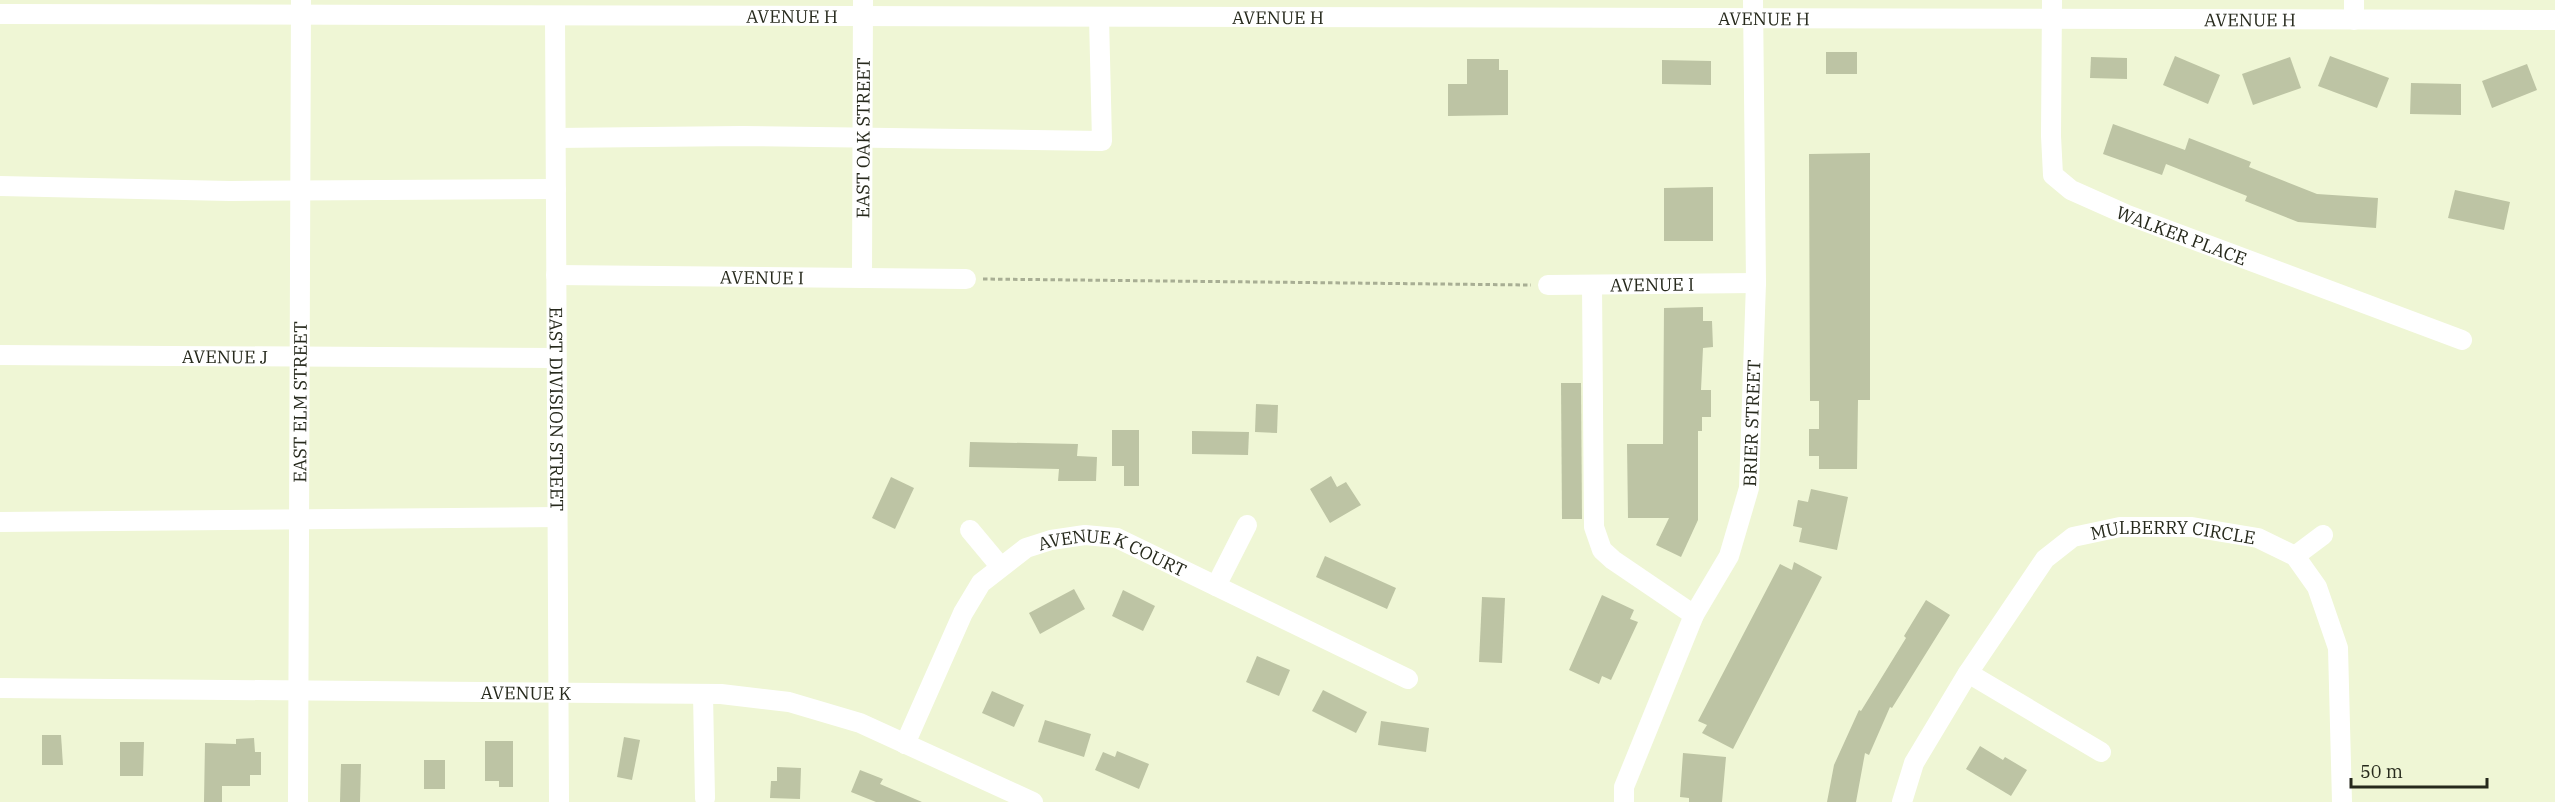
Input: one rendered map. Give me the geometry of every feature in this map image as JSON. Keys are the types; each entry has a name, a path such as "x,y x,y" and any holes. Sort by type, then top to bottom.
{"street":[{"path":"2354,0 2354,20"},
{"name":"AVENUE H","path":"0,14 301,8 555,16 863,8 1099,17 1154,8 1754,9 2052,10 2354,20 2555,20"},
{"name":"EAST ELM STREET","path":"298,802 301,8"},
{"name":"EAST OAK STREET","path":"862,278 863,8"},
{"name":"BRIER STREET","path":"1624,802 1624,787 1694,615 1729,556 1749,488 1756,284 1754,9"},
{"name":"WALKER PLACE","path":"2052,10 2053,175 2071,190 2125,214 2462,340"},
{"name":"EAST DIVISION STREET","path":"555,16 559,802"},
{"path":"556,138 862,136 1102,141 1099,17"},
{"path":"0,186 300,190 556,189"},
{"name":"AVENUE I","path":"556,275 966,279"},
{"name":"AVENUE I","path":"1548,285 1756,284"},
{"path":"1592,285 1594,527 1602,550 1613,560 1694,615"},
{"name":"AVENUE J","path":"0,356 556,358"},
{"path":"0,522 557,517"},
{"path":"1216,586 1247,525"},
{"name":"MULBERRY CIRCLE","path":"1902,802 1914,763 1968,673 2045,559 2073,537 2120,527 2192,527 2258,538 2295,556 2317,587 2338,648 2342,802"},
{"path":"970,530 1000,566"},
{"name":"AVENUE K COURT","path":"905,744 963,613 981,583 1026,548 1051,540 1085,535 1117,538 1408,679"},
{"path":"2295,556 2323,535"},
{"path":"1968,673 2101,752"},
{"name":"AVENUE K","path":"0,688 703,694 789,702 860,723 1033,802"},
{"path":"703,694 705,798"}],"path":[{"path":"966,279 1548,285"}],"building":[{"path":"1826,52 1857,52 1857,74 1826,74"},
{"path":"2175,56 2220,75 2208,104 2163,85"},
{"path":"2330,56 2389,78 2377,108 2318,86"},
{"path":"2091,57 2127,58 2127,79 2090,78"},
{"path":"2290,57 2301,88 2253,105 2242,74"},
{"path":"1467,59 1499,59 1499,70 1508,70 1508,115 1448,116 1448,84 1467,84"},
{"path":"1662,60 1711,61 1711,85 1662,84"},
{"path":"2527,64 2537,90 2492,108 2482,81"},
{"path":"2411,83 2461,84 2461,115 2410,114"},
{"path":"2113,124 2185,150 2189,138 2251,162 2249,167 2317,194 2378,198 2376,228 2298,222 2245,201 2247,196 2166,164 2162,175 2103,154"},
{"path":"1870,153 1870,400 1858,400 1857,469 1819,469 1819,456 1809,456 1809,429 1819,429 1819,401 1810,401 1809,154"},
{"path":"1713,187 1713,241 1664,241 1664,188"},
{"path":"2455,190 2510,202 2504,230 2448,218"},
{"path":"1703,307 1703,321 1712,321 1713,347 1703,348 1701,390 1711,390 1711,417 1702,417 1702,431 1698,431 1698,520 1681,557 1656,545 1669,518 1628,518 1627,444 1663,444 1664,308"},
{"path":"1561,383 1581,383 1582,519 1562,519"},
{"path":"1256,404 1278,405 1277,433 1255,432"},
{"path":"1112,430 1139,430 1139,486 1124,486 1124,466 1112,466"},
{"path":"1192,431 1249,432 1248,455 1192,454"},
{"path":"970,442 1078,444 1077,456 1097,457 1096,481 1058,481 1059,469 969,467"},
{"path":"1331,476 1337,487 1346,482 1361,505 1330,523 1310,489"},
{"path":"891,477 914,488 895,529 872,518"},
{"path":"1811,489 1848,497 1837,550 1799,542 1802,528 1793,526 1798,500 1808,502"},
{"path":"1325,556 1396,588 1387,609 1316,577"},
{"path":"1794,562 1822,577 1733,749 1702,733 1707,725 1698,721 1780,564 1792,570"},
{"path":"1074,589 1085,609 1040,634 1029,613"},
{"path":"1123,590 1155,606 1143,631 1112,616"},
{"path":"1602,595 1634,610 1630,619 1638,622 1611,680 1602,676 1599,684 1569,670"},
{"path":"1482,597 1505,598 1502,663 1479,662"},
{"path":"1926,600 1950,615 1892,708 1890,707 1869,755 1865,753 1856,802 1827,802 1834,765 1859,710 1861,711 1906,638 1904,636"},
{"path":"1257,656 1290,670 1279,696 1246,682"},
{"path":"1323,690 1367,712 1356,733 1312,711"},
{"path":"992,691 1024,705 1014,727 982,713"},
{"path":"1045,720 1091,734 1084,757 1038,742"},
{"path":"1381,721 1429,728 1426,752 1378,745"},
{"path":"42,735 61,735 63,765 42,765"},
{"path":"624,737 640,740 632,780 617,777"},
{"path":"254,738 255,752 261,752 261,775 250,775 250,786 222,786 222,802 204,802 205,743 236,744 236,739"},
{"path":"485,741 513,741 513,787 499,787 499,781 485,781"},
{"path":"120,742 144,742 143,776 120,776"},
{"path":"1980,746 2003,760 2005,757 2027,770 2011,796 1966,769"},
{"path":"1117,751 1149,764 1139,789 1095,770 1103,752 1115,757"},
{"path":"1683,753 1726,757 1722,802 1689,802 1689,798 1680,797"},
{"path":"424,760 445,760 445,789 424,789"},
{"path":"341,764 361,764 360,802 340,802"},
{"path":"777,767 801,768 800,799 770,798 771,781 777,781"},
{"path":"860,770 883,779 880,784 922,802 876,802 851,792"}]}
